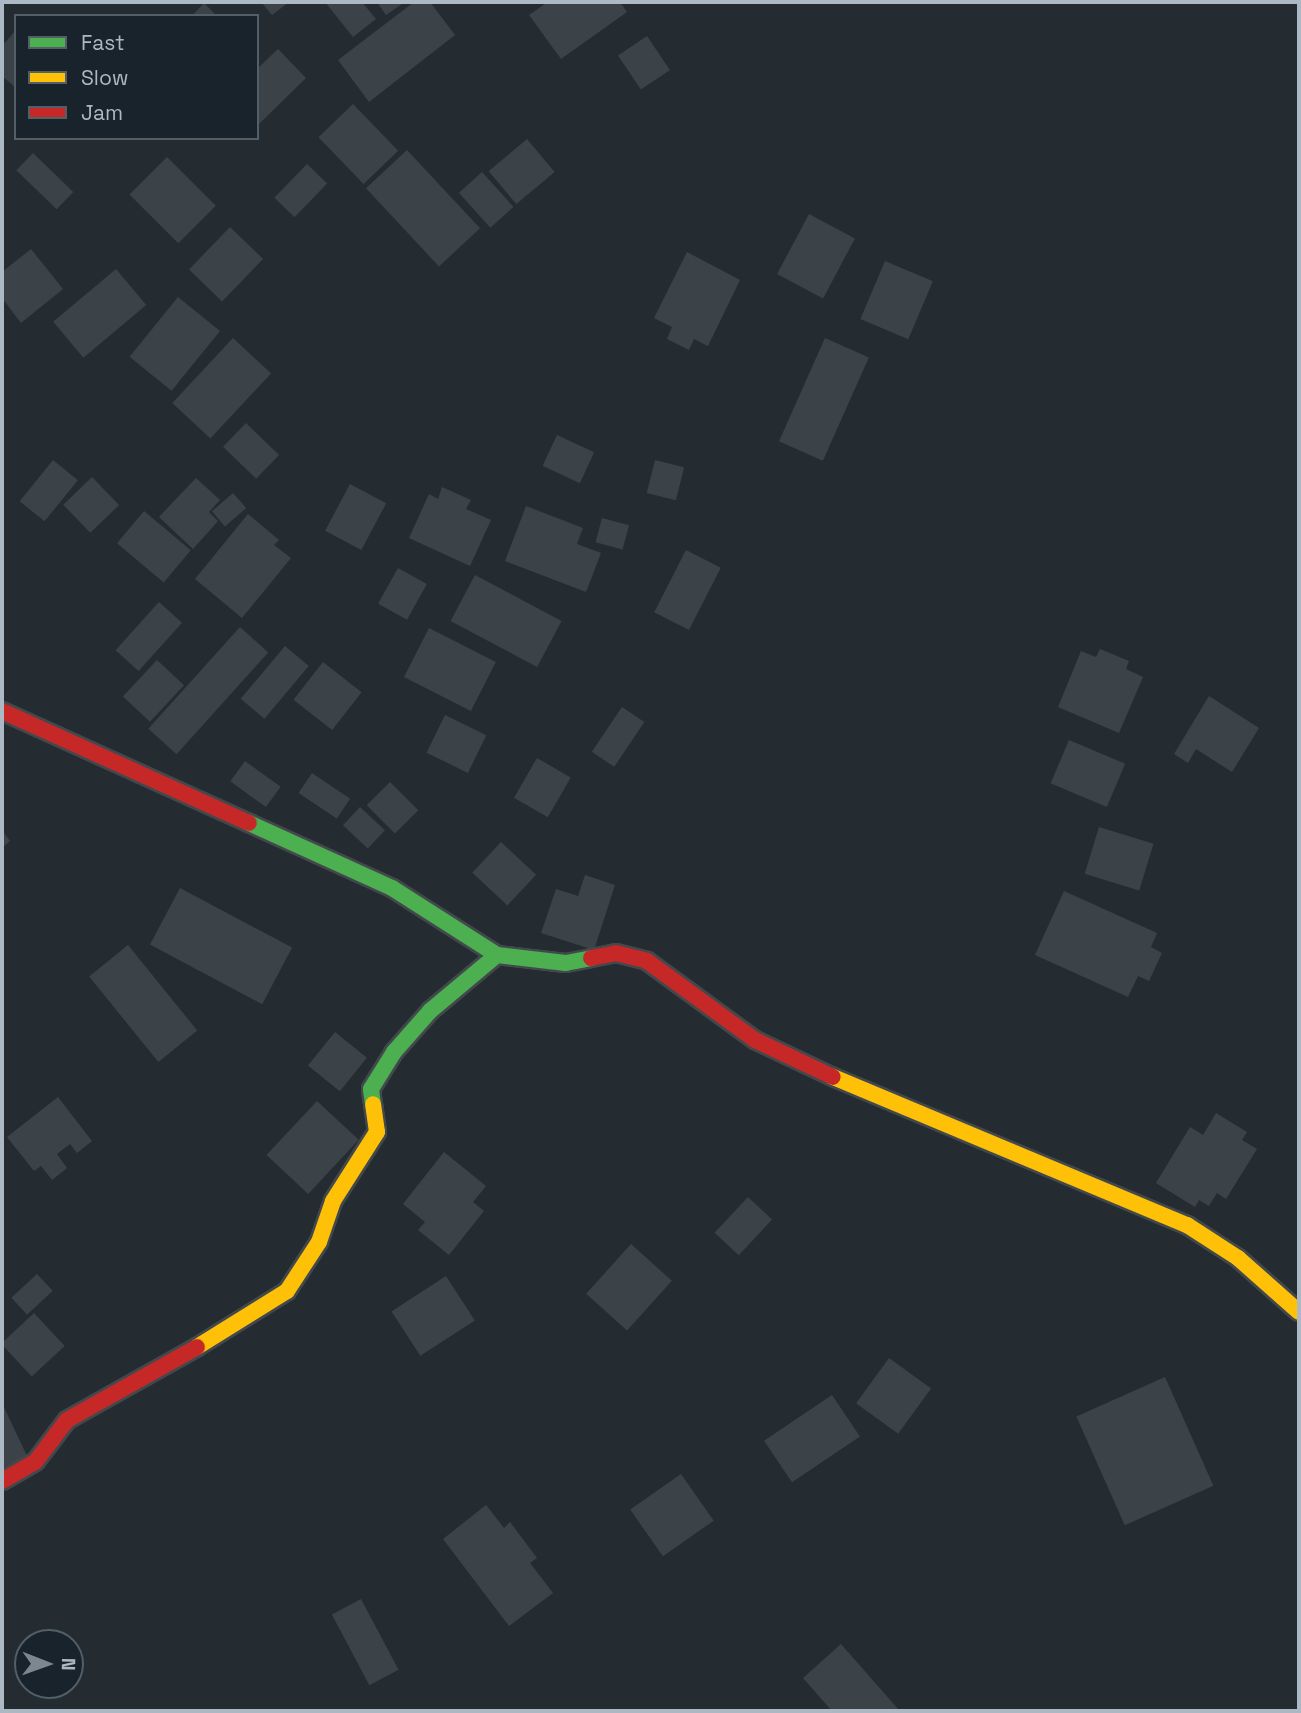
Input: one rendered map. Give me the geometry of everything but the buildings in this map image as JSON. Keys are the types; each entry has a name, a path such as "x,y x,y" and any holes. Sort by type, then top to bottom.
{"street":[{"path":"2,712 392,888 497,955 566,963 615,953 647,961 755,1040 797,1062 1122,1194 1187,1225 1238,1258 1299,1311"},
{"path":"2,1481 36,1461 67,1420 260,1312 287,1291 319,1242 333,1201 377,1132 371,1089 394,1052 430,1011 497,955"}],"traffic: fast":[{"path":"249,823 392,888 497,955 566,963 591,958"},
{"path":"373,1104 371,1089 394,1052 430,1011 497,955"}],"traffic: slow":[{"path":"833,1077 1187,1225 1238,1258 1299,1312"},
{"path":"197,1347 287,1291 319,1242 333,1201 377,1132 373,1104"}],"traffic: jam":[{"path":"2,711 249,823"},
{"path":"591,958 616,953 647,961 755,1040 833,1077"},
{"path":"2,1481 36,1461 67,1420 197,1347"}]}
